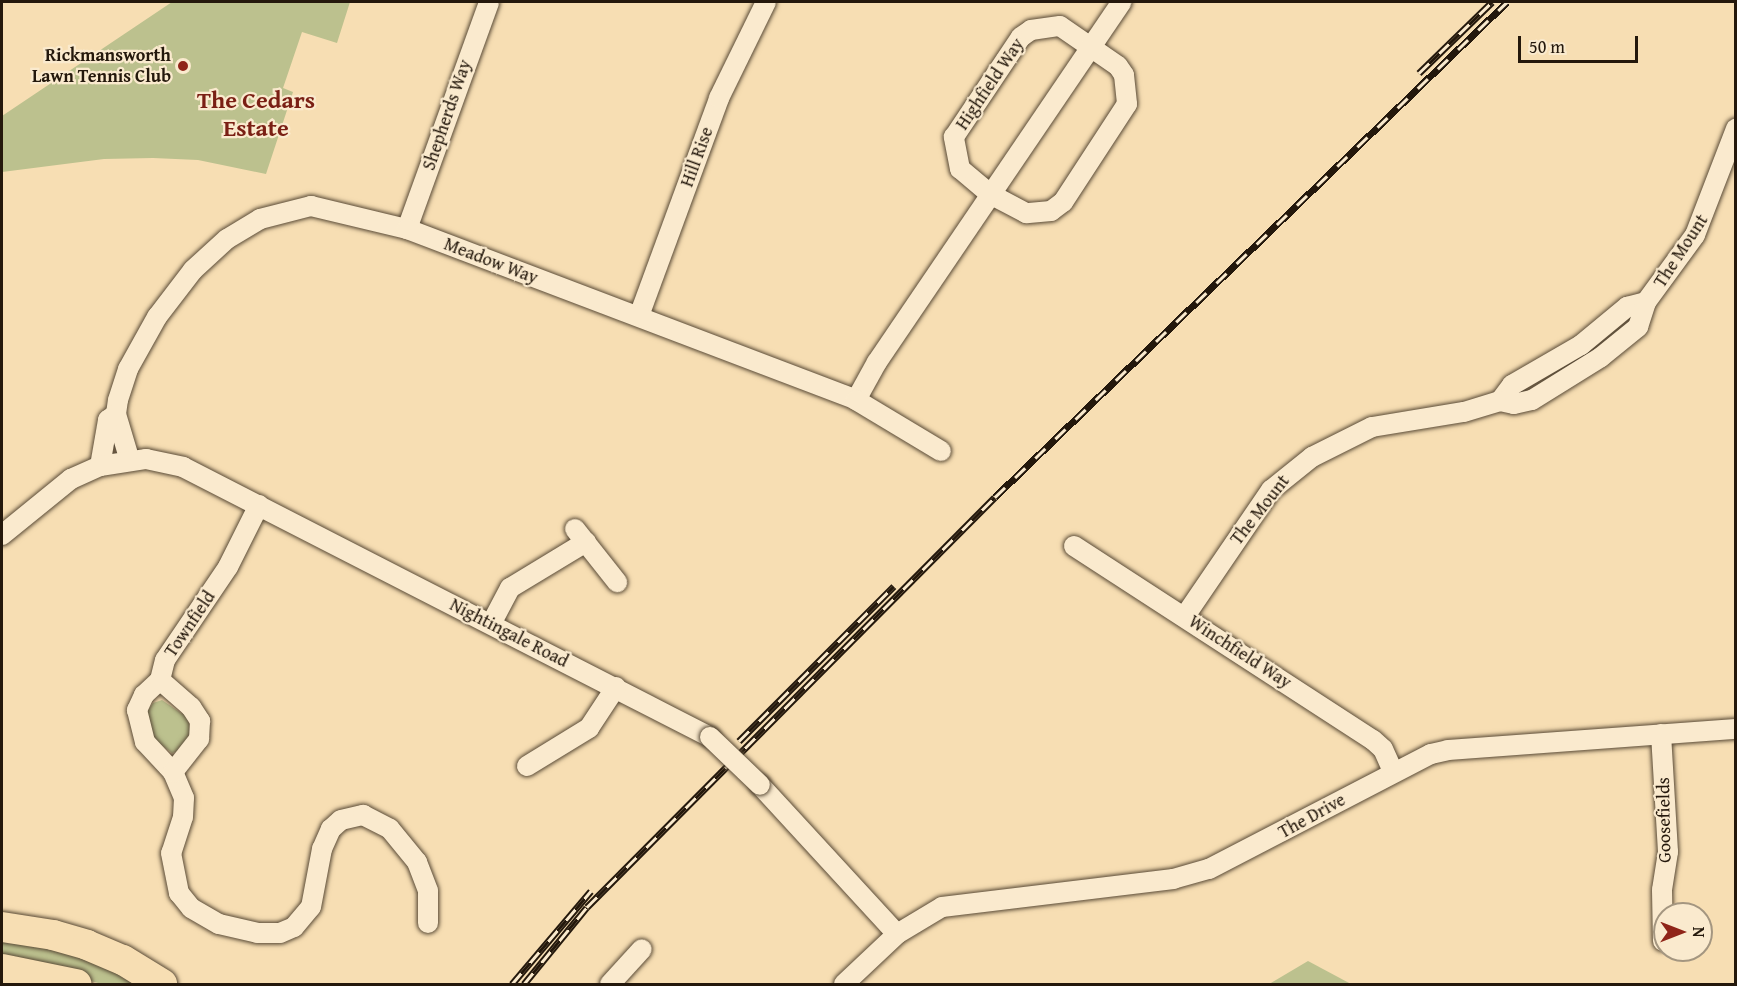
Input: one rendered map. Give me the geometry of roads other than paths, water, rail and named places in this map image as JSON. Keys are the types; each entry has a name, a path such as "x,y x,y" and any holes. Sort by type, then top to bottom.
{"main road":[{"path":"2,927 52,935 87,945 162,984"},
{"path":"2,969 76,984"}],"street":[{"name":"Shepherds Way","path":"406,229 489,2"},
{"name":"Hill Rise","path":"639,316 719,98 766,2"},
{"path":"856,400 877,362 1122,2"},
{"name":"Highfield Way","path":"1060,26 1092,46 1122,71 1127,104 1063,202 1051,211 1026,213 990,194 960,169 954,137 1021,37 1031,30 1060,26"},
{"name":"The Mount","path":"1185,616 1271,490 1312,457 1372,427 1464,412 1500,401 1514,404 1532,400 1601,357 1638,327 1646,302 1695,235 1736,129"},
{"name":"Meadow Way","path":"100,466 108,420 116,414 128,369 157,317 205,258 242,229 260,219 311,206 406,229 856,400 941,451"},
{"path":"116,414 130,461"},
{"name":"Nightingale Road","path":"2,535 71,479 100,466 146,459 183,467 710,737 760,785 897,933"},
{"name":"Townfield","path":"259,505 228,567 165,660 160,680 140,702 139,726 145,742 173,772 184,808 173,839 174,879 184,901 204,917 257,933 280,933 294,927 311,907 326,837 340,820 363,815 376,819 390,829 417,862 428,891 429,923"},
{"path":"491,624 510,588 580,536 617,582"},
{"name":"Winchfield Way","path":"1074,546 1185,616 1373,741 1383,749 1393,771"},
{"path":"160,680 191,707 200,721 196,744 173,772"},
{"path":"527,766 589,728 616,687"},
{"name":"The Drive","path":"897,933 925,915 969,901 1173,879 1209,869 1393,771 1449,750 1736,729"},
{"name":"Goosefields","path":"1661,734 1668,852 1662,902"},
{"path":"844,984 897,933"},
{"path":"610,984 642,949"}],"railway":[{"path":"1419,73 1492,2"},
{"path":"524,984 587,907 995,497 1507,2"},
{"path":"739,741 894,586"},
{"path":"512,984 591,891"}],"place":[{"name":"Rickmansworth Lawn Tennis Club","path":"183,66"}],"district":[{"name":"The Cedars Estate","path":"256,114"}]}
